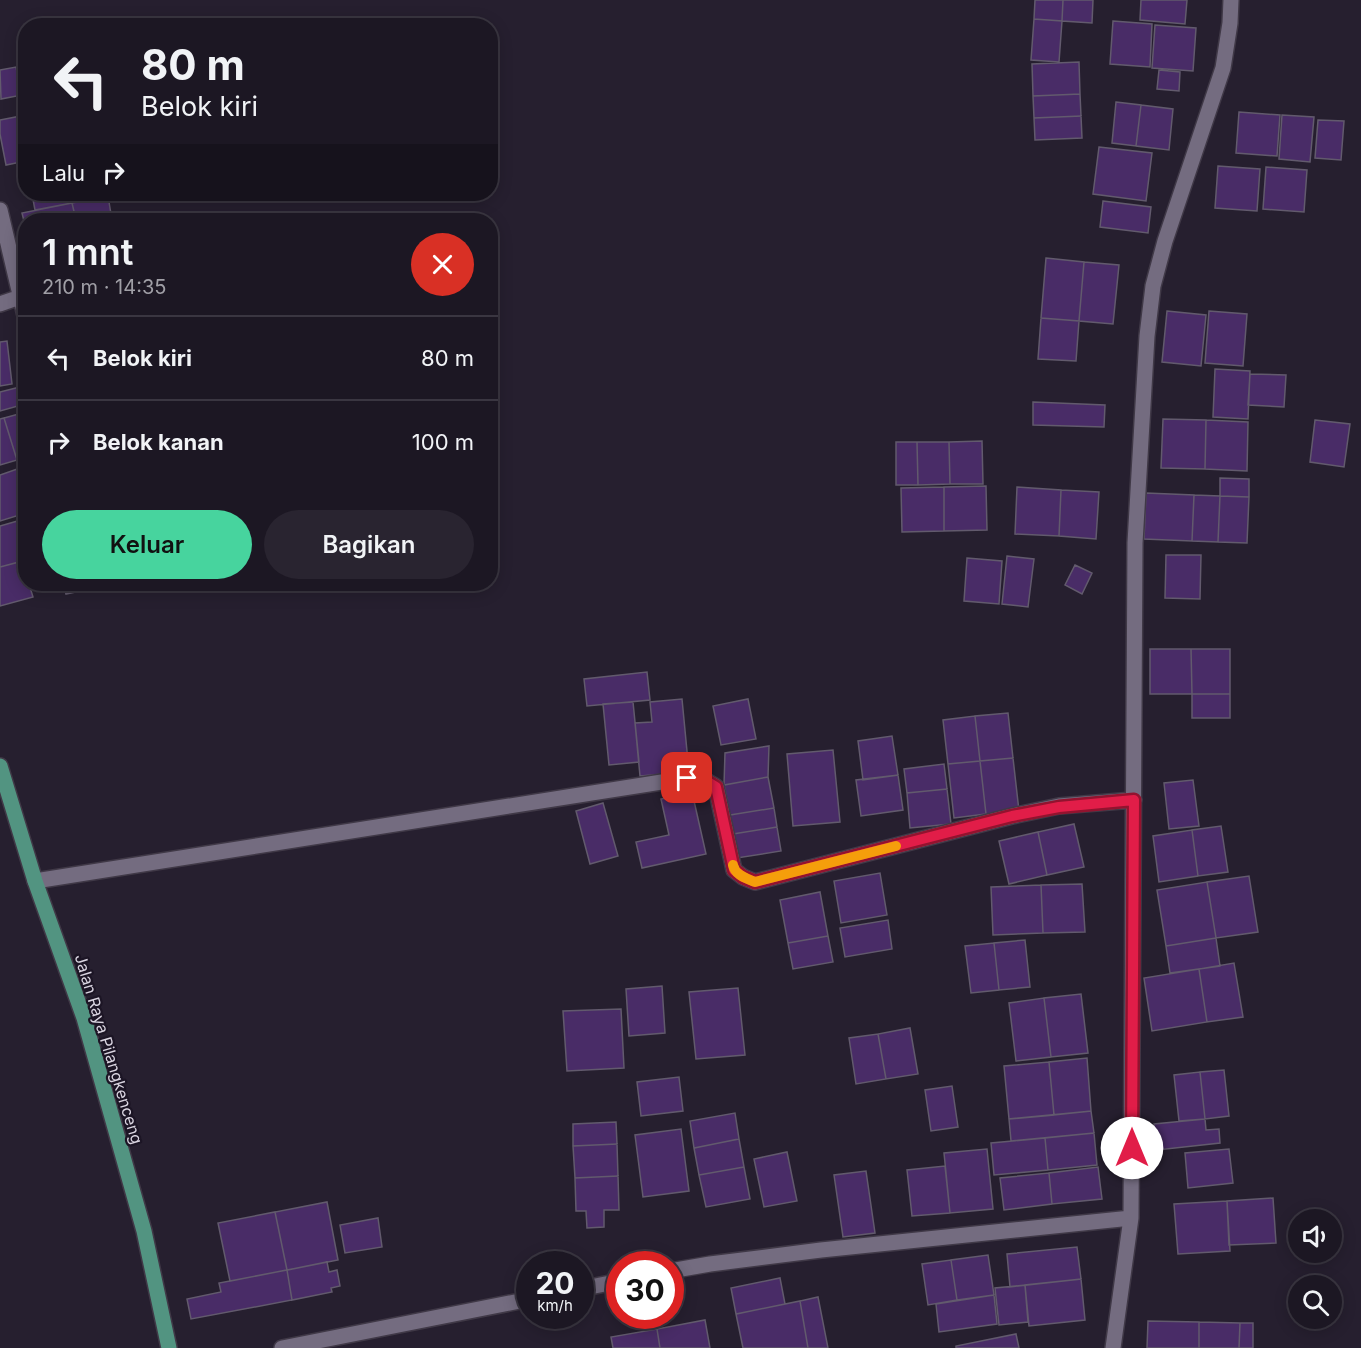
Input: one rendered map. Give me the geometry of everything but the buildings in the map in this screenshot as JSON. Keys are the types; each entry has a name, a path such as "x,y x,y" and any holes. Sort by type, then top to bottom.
{"main road":[{"name":"Jalan Raya Pilangkenceng","path":"0,765 35,881 84,1018 144,1232 169,1348"}],"street":[{"path":"1113,1348 1131,1218 1135,543 1147,336 1152,296 1165,241 1223,68 1231,0"},
{"path":"0,210 18,288"},
{"path":"0,304 18,298"},
{"path":"35,881 687,778 703,779 716,787 734,870 755,882 1024,814 1059,807 1134,800"},
{"path":"684,1269 810,1252 1131,1218"},
{"path":"282,1348 516,1302"}],"slow traffic":[{"path":"733,865 734,870 743,877 755,882 896,846"}],"route":[{"path":"687,778 703,779 716,787 734,870 755,882 1012,816 1059,807 1134,800 1132,1148"}]}
